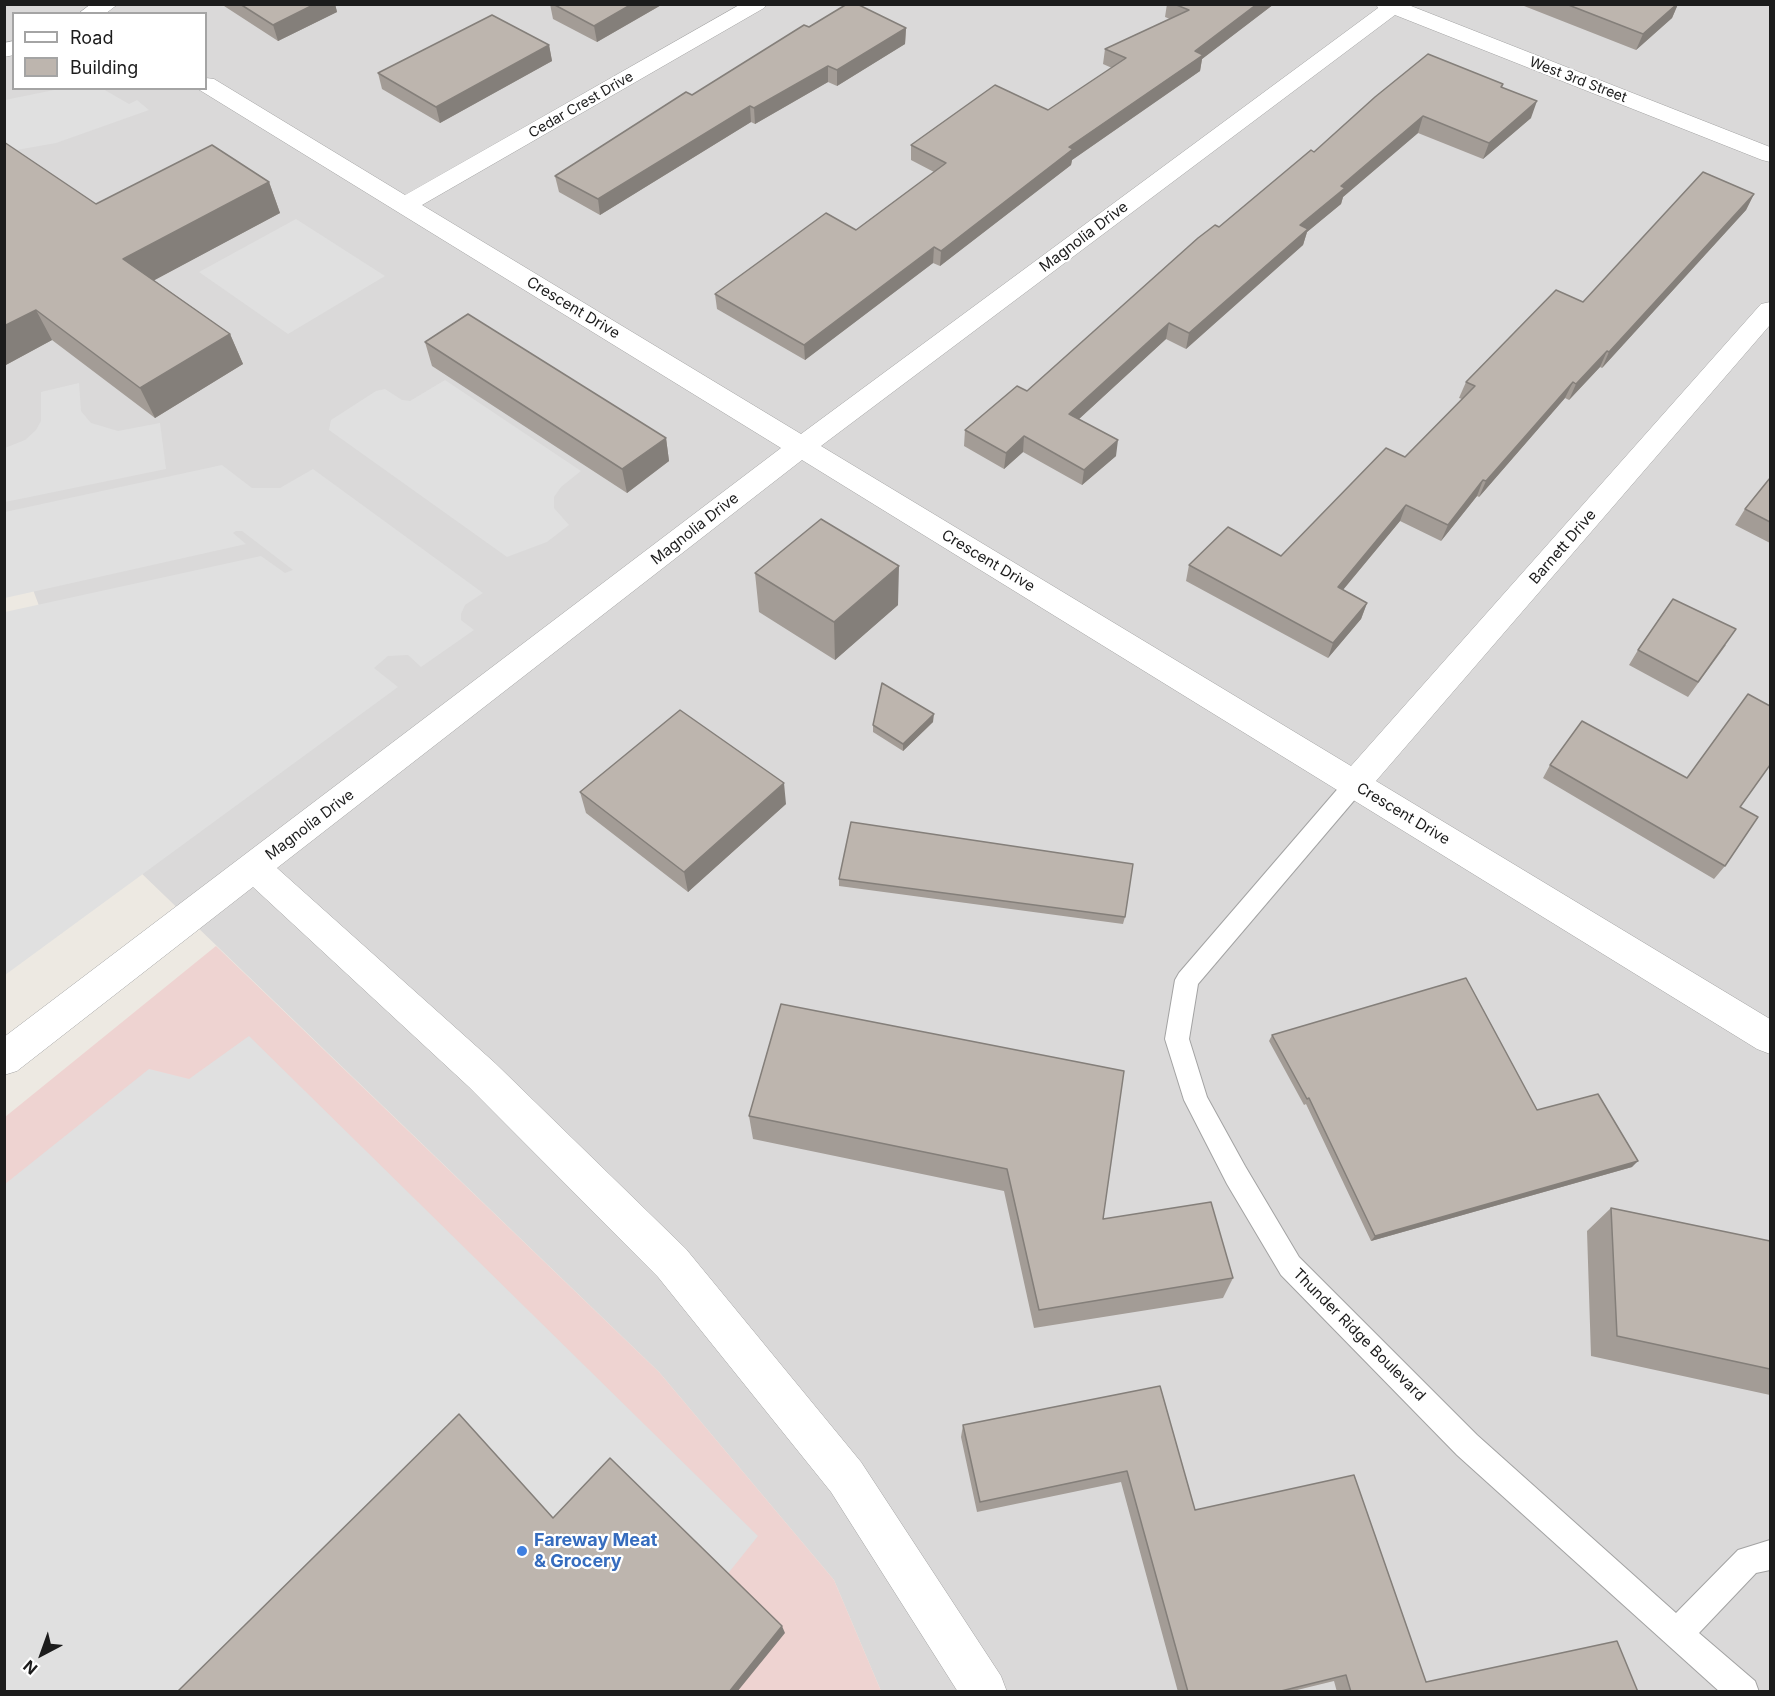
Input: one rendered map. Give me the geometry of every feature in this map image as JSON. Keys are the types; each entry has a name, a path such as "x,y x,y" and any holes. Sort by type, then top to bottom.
{"street":[{"path":"91,12 108,4"},
{"name":"Cedar Crest Drive","path":"404,205 757,4"},
{"name":"West 3rd Street","path":"1389,6 1770,155"},
{"name":"Magnolia Drive","path":"4,1059 801,447 1389,6"},
{"name":"Crescent Drive","path":"207,85 1770,1038"},
{"name":"Barnett Drive","path":"1355,784 1770,310"},
{"path":"254,868 482,1075 672,1263 846,1477 985,1692"}],"lane":[{"name":"Thunder Ridge Boulevard","path":"1355,784 1187,980 1177,1039 1196,1100 1236,1175 1290,1266 1467,1445 1744,1692"},
{"path":"1677,1634 1748,1560 1770,1555"}],"shaded area":[{"path":"4,5 1770,5 1770,1691 881,1691 834,1580 659,1372 138,870 5,515"},
{"path":"54,90 105,90 129,104 137,100 149,110 56,143 5,152 5,100"},
{"path":"296,219 385,276 288,334 199,272"},
{"path":"445,380 581,471 561,487 554,497 554,508 569,525 547,542 507,557 329,430 331,420 376,391 385,389 402,400 410,401"},
{"path":"79,383 81,411 91,423 118,431 160,423 166,469 5,502 5,448 25,440 36,430 41,421 41,392"},
{"path":"222,465 252,488 280,488 313,469 483,593 465,605 461,614 461,620 474,630 421,667 408,655 388,656 374,668 398,687 5,975 5,612 261,556 285,573 293,570 242,531 236,531 233,533 246,544 5,598 5,512"},
{"path":"216,946 659,1372 834,1580 881,1691 5,1692 5,1117"},
{"path":"249,1036 758,1536 726,1576 562,1527 201,1691 5,1692 5,1184 149,1069 189,1079"}],"building":[{"path":"240,4 315,4 273,25"},
{"path":"553,4 632,4 594,26"},
{"path":"847,4 857,4 906,28 837,70 828,66 754,108 750,106 598,199 555,176 686,92 692,95 804,25 809,27"},
{"path":"1174,4 1257,4 1195,51 1203,55 1069,147 1073,149 941,251 934,247 804,345 715,294 826,213 856,230 946,163 911,145 995,85 1048,110 1126,58 1105,49 1189,10"},
{"path":"1566,4 1677,4 1643,34"},
{"path":"492,15 549,45 436,107 378,73"},
{"path":"1428,54 1503,84 1501,87 1537,101 1489,143 1423,116 1341,186 1345,188 1300,225 1308,229 1189,333 1169,323 1069,414 1118,440 1084,470 1024,436 1006,453 965,430 1017,386 1027,391 1198,238 1215,225 1219,227 1311,150 1314,152 1375,97"},
{"path":"4,142 96,204 212,145 269,182 123,259 230,334 140,388 36,310 4,326"},
{"path":"1703,172 1754,194 1609,352 1607,351 1576,384 1573,382 1486,481 1483,480 1448,525 1406,505 1338,587 1367,603 1333,643 1189,565 1228,527 1281,556 1386,448 1405,457 1475,386 1466,382 1556,290 1583,302"},
{"path":"468,314 666,438 622,469 425,342"},
{"path":"1770,478 1770,522 1745,509"},
{"path":"821,519 899,566 834,622 755,573"},
{"path":"1673,599 1736,629 1698,682 1638,650"},
{"path":"882,683 934,714 903,744 873,725"},
{"path":"1748,694 1770,706 1770,765 1740,807 1758,817 1725,866 1550,765 1582,721 1687,778"},
{"path":"680,710 784,783 684,872 580,792"},
{"path":"851,822 1133,864 1125,917 839,879"},
{"path":"1466,978 1537,1110 1598,1094 1638,1161 1375,1236 1309,1098 1307,1099 1272,1035"},
{"path":"781,1004 1124,1071 1103,1219 1211,1202 1233,1278 1039,1310 1007,1169 749,1116"},
{"path":"1611,1208 1770,1241 1770,1369 1617,1336"},
{"path":"1160,1386 1195,1510 1354,1475 1426,1682 1617,1641 1638,1692 1351,1692 1346,1675 1277,1692 1188,1692 1127,1471 980,1502 963,1425"},
{"name":"Fareway Meat & Grocery","path":"459,1414 553,1518 610,1458 782,1626 729,1692 177,1692"}],"place":[{"name":"Fareway Meat & Grocery","path":"522,1551"}]}
